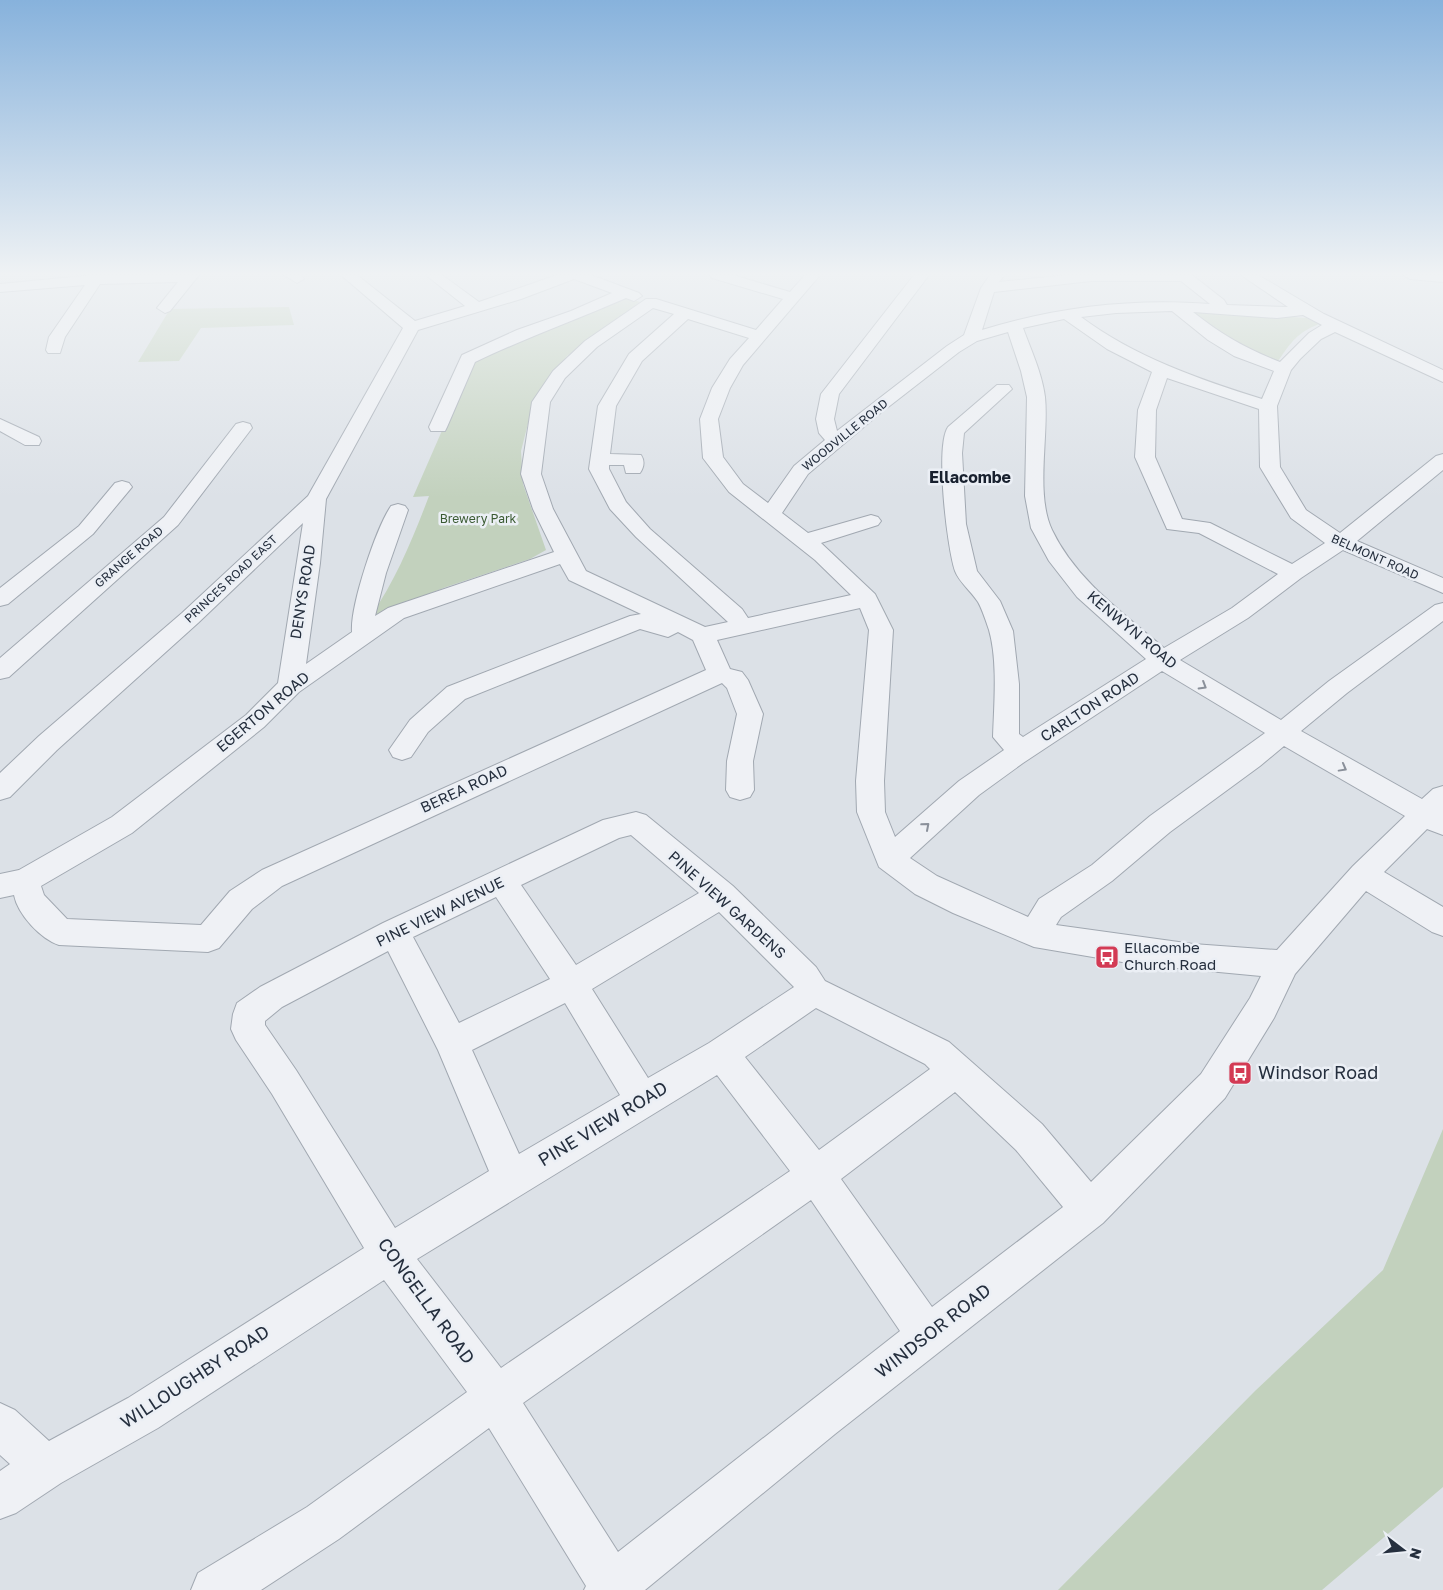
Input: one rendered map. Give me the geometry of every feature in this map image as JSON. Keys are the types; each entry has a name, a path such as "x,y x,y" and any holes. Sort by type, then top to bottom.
{"street":[{"name":"PRINCES ROAD EAST","path":"0,790 48,743 197,612 316,499 400,349"},
{"path":"438,427 468,359 489,349"},
{"path":"586,349 559,375 541,402 531,474 543,509 568,554 577,575 698,633 720,674 733,678 736,682 750,714 740,761 740,790"},
{"path":"645,349 635,358 607,406 599,469 617,505 643,533 734,614 742,626"},
{"path":"749,349 731,371 721,388 709,419 713,458 736,488 823,555 867,599 881,630 870,782 871,812 889,858 926,885 964,904 1034,934 1134,951 1193,958 1284,964"},
{"path":"837,440 828,433 825,419 830,394 865,349"},
{"name":"WOODVILLE ROAD","path":"770,515 801,470 953,349"},
{"name":"KENWYN ROAD","path":"1022,349 1036,397 1035,496 1041,528 1060,561 1085,592 1162,660 1283,732 1436,811"},
{"path":"1117,349 1161,370 1268,406"},
{"path":"1235,349 1283,369"},
{"name":"BELMONT ROAD","path":"1300,349 1283,369 1268,406 1270,468 1298,514 1328,536 1443,586"},
{"path":"1385,349 1443,377"},
{"path":"1161,370 1147,410 1145,457 1174,525 1203,527 1293,573"},
{"path":"1002,389 955,431 952,453 953,487 956,524 966,572 989,601 1001,631 1008,684 1006,737 1022,751"},
{"path":"0,424 32,441"},
{"name":"GRANGE ROAD","path":"0,671 171,520 243,428"},
{"path":"600,460 634,459 633,469"},
{"name":"CARLTON ROAD","path":"889,858 970,788 1022,751 1162,660 1240,613 1293,573 1341,542 1443,460"},
{"path":"0,599 86,530 122,487"},
{"name":"DENYS ROAD","path":"290,686 309,563 316,499"},
{"path":"364,635 362,624 369,594 398,510"},
{"path":"805,541 870,521"},
{"name":"EGERTON ROAD","path":"12,883 122,826 255,721 290,686 396,613 568,554"},
{"path":"402,750 419,726 456,693 638,621 682,632 698,633 742,626 867,599"},
{"path":"1034,934 1050,908 1102,873 1160,824 1223,777 1251,759 1338,687 1443,610"},
{"name":"BEREA ROAD","path":"12,883 59,932 184,940 208,939 241,900 272,878 720,674"},
{"name":"WINDSOR ROAD","path":"610,1588 820,1419 1090,1210 1213,1086 1262,1008 1284,964 1363,874 1436,811"},
{"name":"PINE VIEW AVENUE","path":"250,1014 271,997 394,932 613,828 636,823"},
{"name":"PINE VIEW GARDENS","path":"636,823 722,895 805,977 814,991"},
{"path":"1363,874 1443,923"},
{"path":"502,880 571,984 642,1100"},
{"path":"452,1043 571,984 722,895"},
{"path":"394,932 452,1043 510,1179"},
{"path":"814,991 938,1053 1029,1137 1090,1210"},
{"name":"PINE VIEW ROAD","path":"390,1255 510,1179 721,1054 814,991"},
{"name":"CONGELLA ROAD","path":"250,1014 248,1029 284,1082 390,1255 484,1380 610,1588"},
{"path":"721,1054 816,1175 927,1335"},
{"path":"215,1590 251,1571 379,1484 495,1398 816,1175 956,1070"},
{"name":"WILLOUGHBY ROAD","path":"0,1496 45,1467 142,1413 298,1311 390,1255"},
{"path":"0,1425 45,1467"}],"green space":[{"path":"146,349 187,349 179,361 138,362"},
{"name":"Brewery Park","path":"491,349 576,349 567,356 534,400 521,451 523,484 546,550 530,559 446,587 370,617 396,574 417,527 429,496 413,497 475,355"},
{"path":"1248,349 1286,349 1278,361"},
{"path":"1443,1129 1443,1487 1322,1590 1058,1590 1255,1391 1383,1270"}],"place":[{"name":"Ellacombe Church Road","path":"1107,957"},
{"name":"Windsor Road","path":"1240,1073"}],"district":[{"name":"Ellacombe","path":"970,477"}]}
